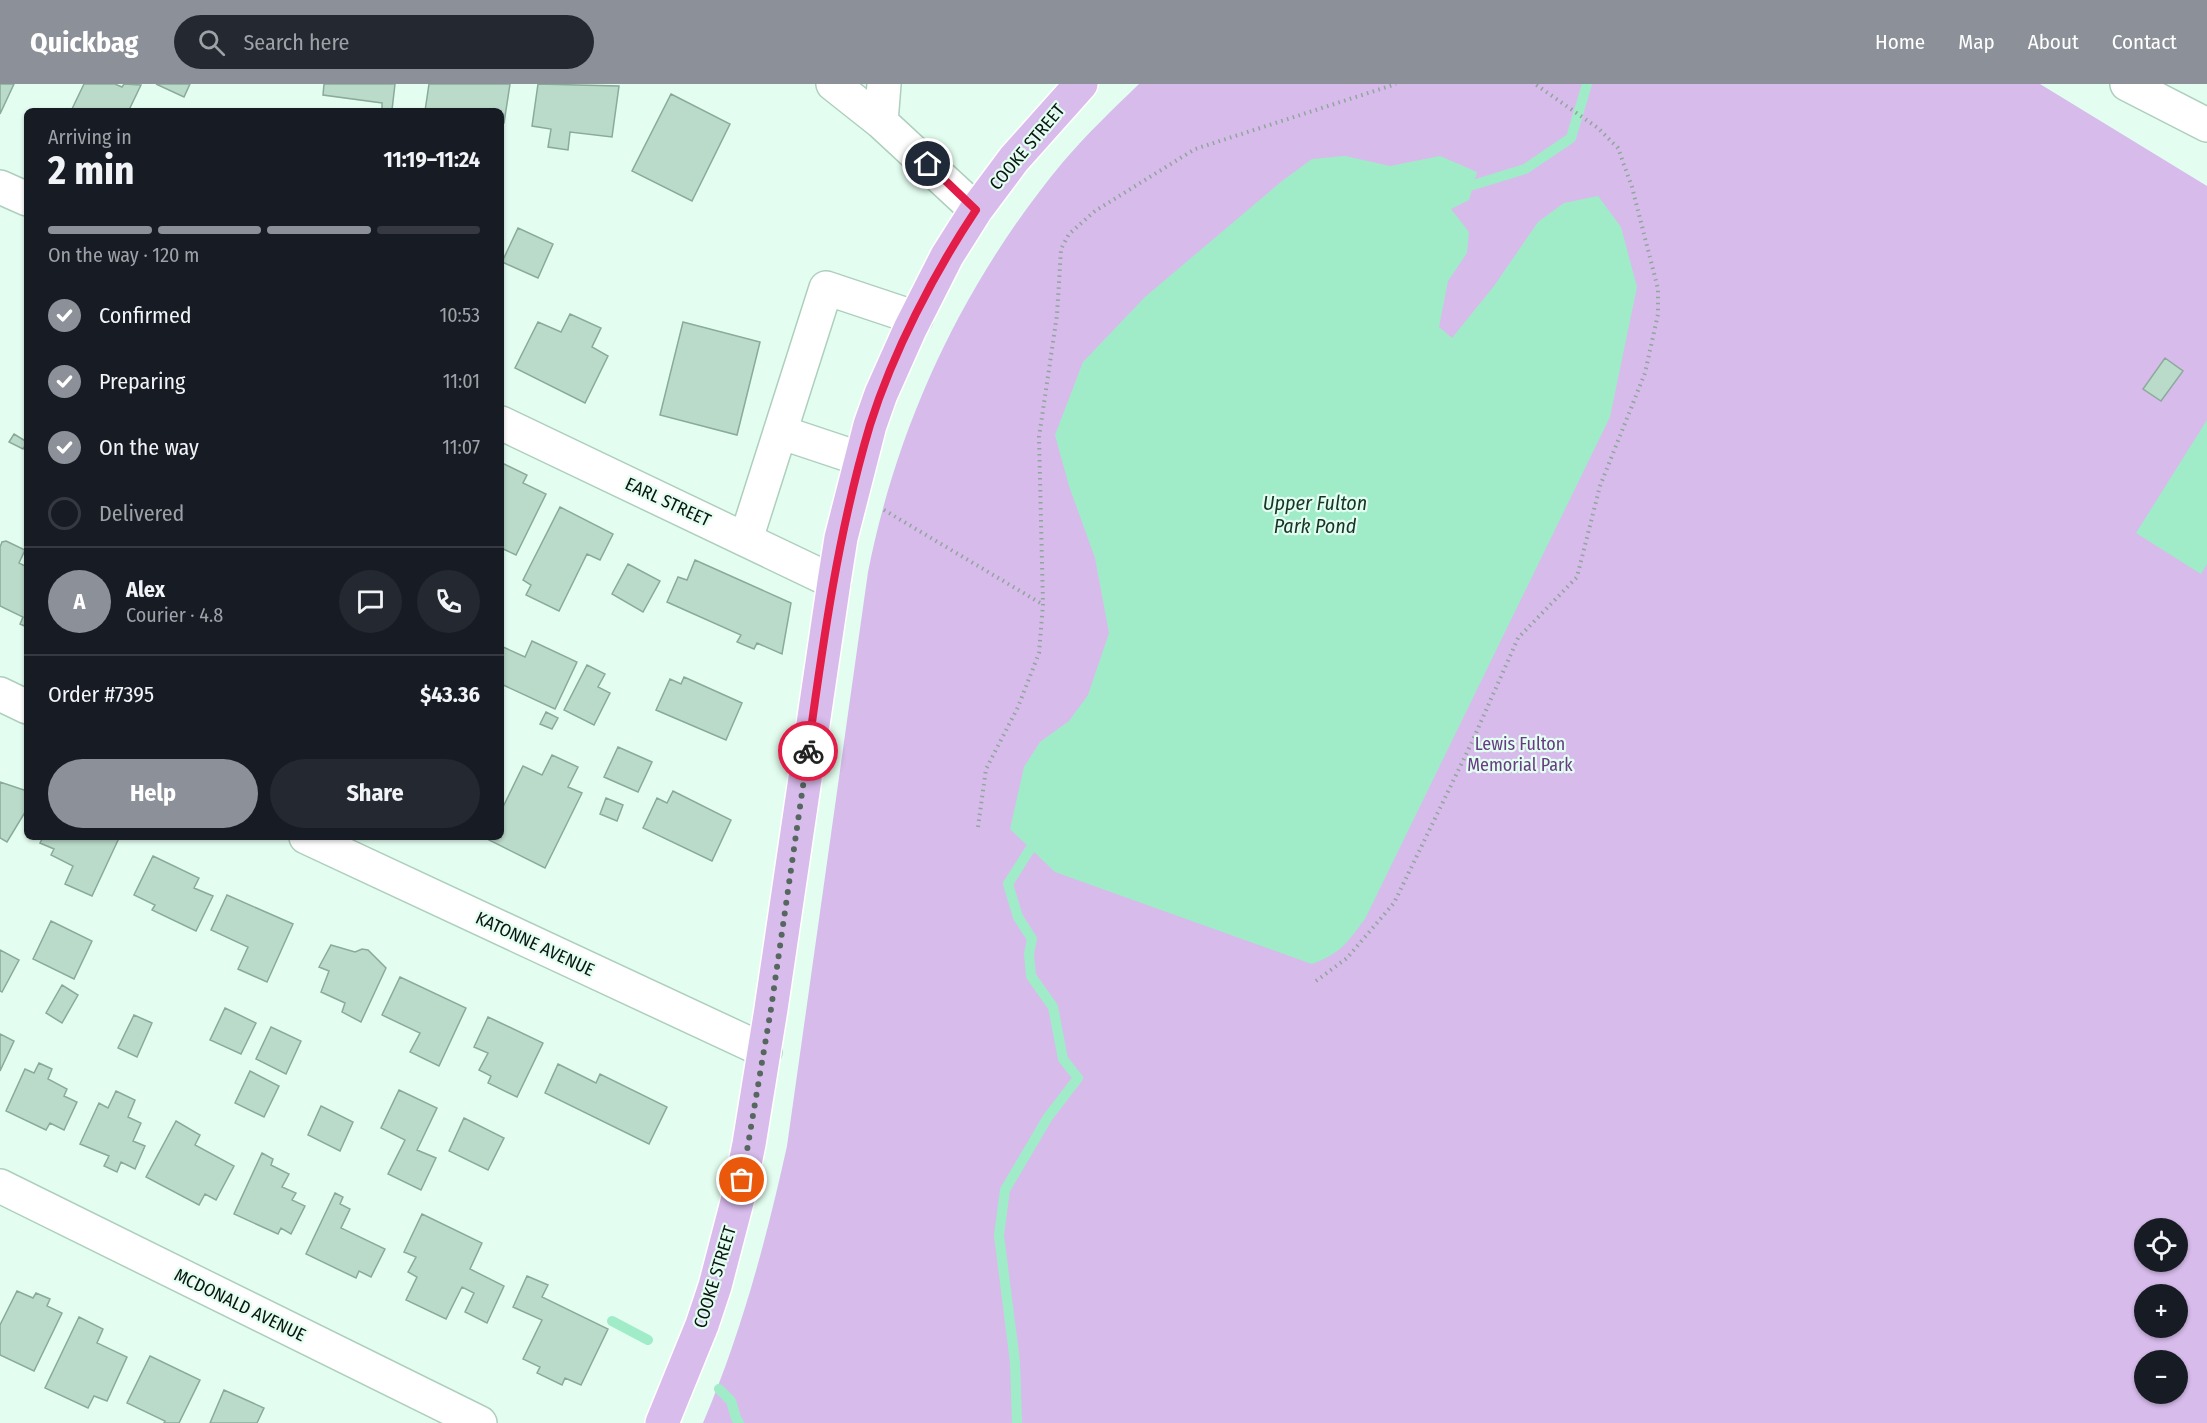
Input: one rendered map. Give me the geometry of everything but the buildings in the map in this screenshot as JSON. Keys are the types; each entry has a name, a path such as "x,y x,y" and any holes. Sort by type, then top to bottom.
{"main road":[{"name":"COOKE STREET","path":"662,1423 702,1325 724,1253 749,1144 765,1051 841,538 861,459 881,394 947,256 976,210 1014,159 1081,84"}],"street":[{"path":"833,84 881,122 976,210"},
{"path":"881,122 884,84"},
{"path":"2127,84 2207,125"},
{"path":"0,187 24,198"},
{"path":"746,539 826,288 916,318"},
{"name":"EARL STREET","path":"504,424 834,582"},
{"path":"780,432 861,459"},
{"path":"0,694 24,706"},
{"name":"KATONNE AVENUE","path":"312,840 765,1051"},
{"name":"MCDONALD AVENUE","path":"0,1186 480,1423"}],"path":[{"path":"978,827 986,769 1018,707 1039,653 1043,604 1039,437 1057,315 1062,249 1069,234 1095,210 1195,149 1396,84"},
{"path":"1316,981 1347,958 1394,903 1472,742 1518,638 1577,577 1600,486 1645,373 1658,314 1659,289 1632,187 1618,148 1598,128 1535,84"},
{"path":"881,508 1043,604"}],"green space":[{"name":"Lewis Fulton Memorial Park","path":"1139,84 2040,84 2207,186 2207,1423 703,1423 741,1321 787,1146 868,572 897,461 917,407 966,304 995,255 1028,207 1063,162"}],"water":[{"name":"Upper Fulton Park Pond","path":"1345,156 1390,166 1440,156 1477,172 1469,200 1451,209 1469,232 1467,253 1448,281 1439,327 1452,338 1494,286 1538,222 1564,203 1598,196 1621,227 1637,287 1610,417 1365,919 1343,946 1330,956 1312,964 1055,872 1010,829 1024,767 1040,742 1069,721 1088,695 1109,633 1095,558 1069,486 1055,435 1083,362 1145,297 1282,181 1312,159"},
{"path":"2207,420 2207,564 2201,574 2136,533"}],"waterway":[{"path":"1473,185 1525,169 1571,138 1587,84"},
{"path":"1017,1423 1015,1362 999,1235 1005,1190 1048,1117 1078,1078 1063,1059 1053,1007 1031,976 1029,954 1032,939 1018,917 1008,884 1030,849"},
{"path":"612,1321 648,1340"},
{"path":"719,1389 731,1401 739,1423"}],"way so far":[{"path":"742,1180 771,1009 808,751"}],"route":[{"path":"808,751 841,538 870,425 894,362 910,328 947,256 976,210 928,164"}]}
